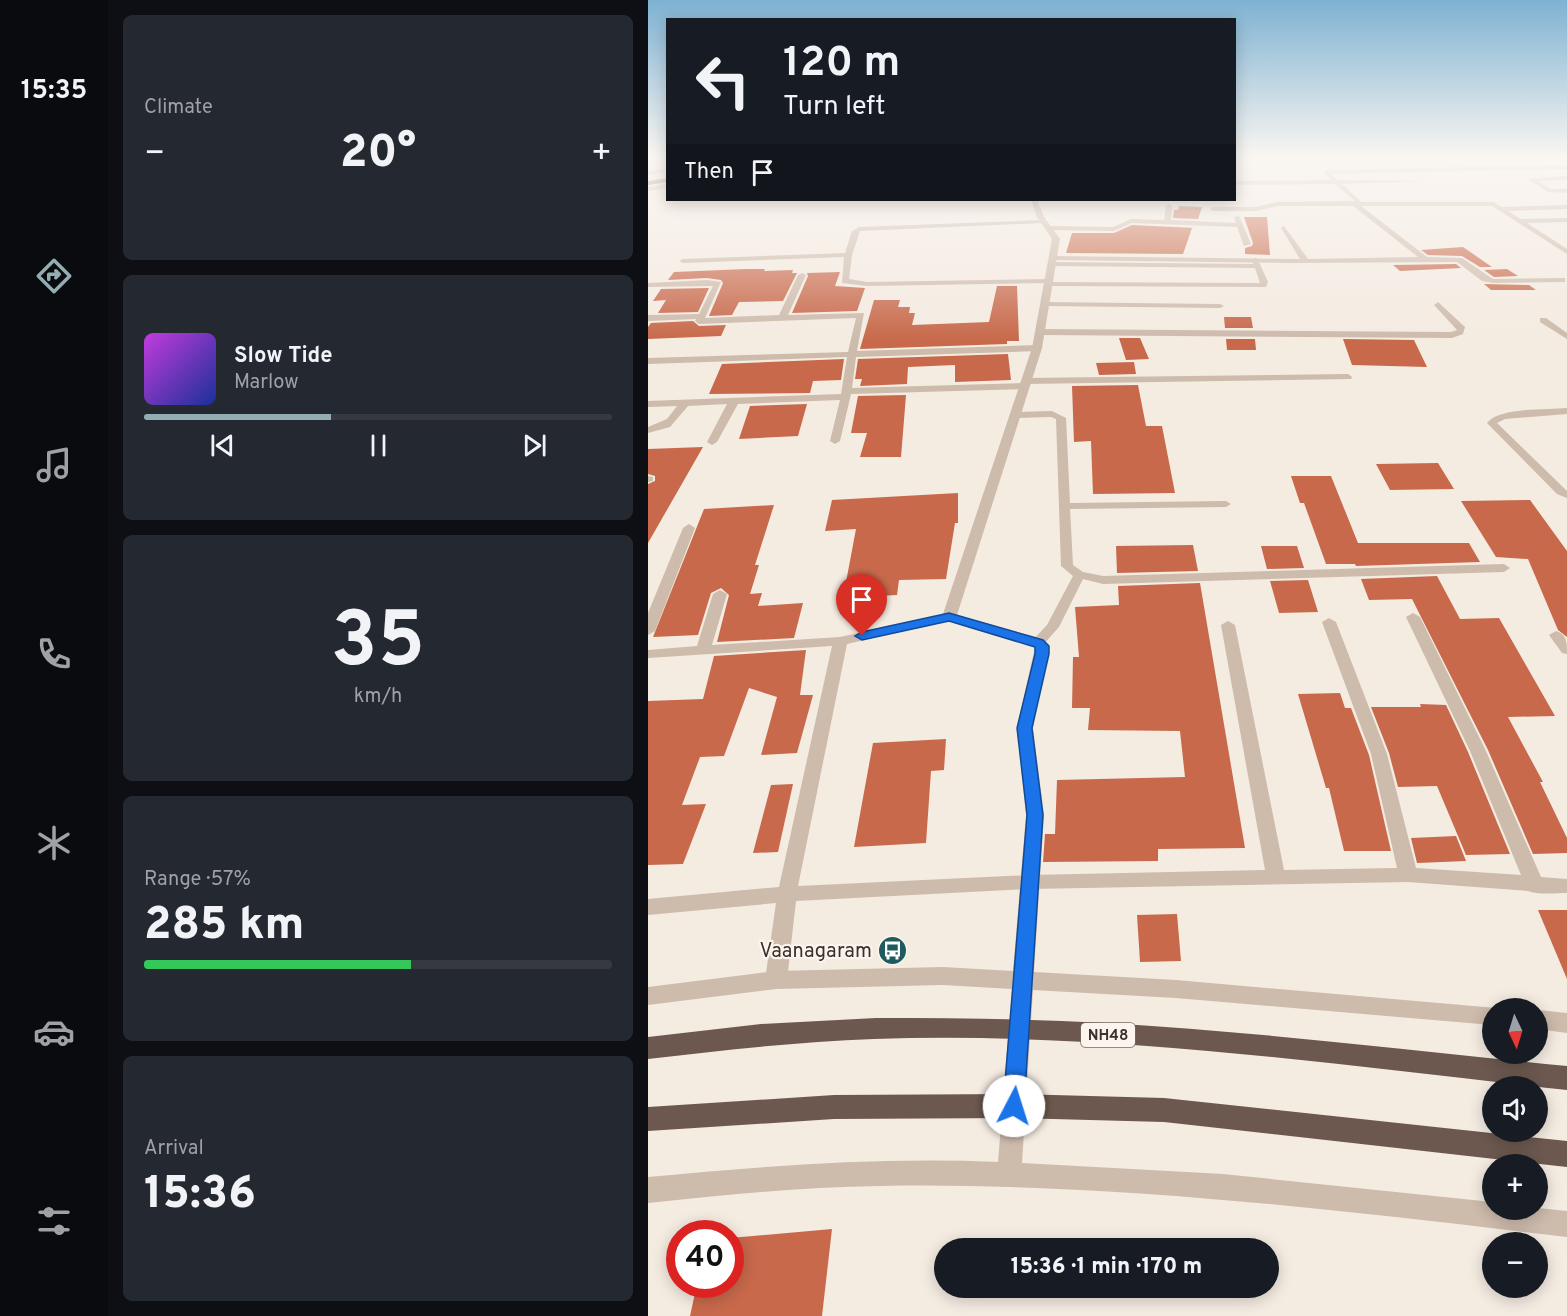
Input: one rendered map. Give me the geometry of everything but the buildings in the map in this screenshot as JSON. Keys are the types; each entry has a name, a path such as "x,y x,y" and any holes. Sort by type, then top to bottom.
{"highway":[{"name":"NH48","path":"648,1048 808,1031 1020,1030 1160,1038 1567,1078"},
{"path":"648,1119 834,1107 1014,1106 1164,1110 1567,1154"}],"street":[{"path":"949,617 1037,348 1056,239 1041,216"},
{"path":"1167,222 1168,216"},
{"path":"1236,216 1247,244"},
{"path":"1371,216 1425,259"},
{"path":"1514,216 1567,252"},
{"path":"1521,221 1567,220"},
{"path":"1049,283 856,284 845,281 848,255 855,231 859,229 1045,225 1114,229 1131,221 1240,225"},
{"path":"1284,228 1305,260"},
{"path":"682,261 848,255"},
{"path":"1052,261 1256,263 1305,260 1459,260 1485,279 1493,281 1562,280"},
{"path":"782,318 802,275"},
{"path":"648,285 717,283 699,321 861,315 835,441"},
{"path":"1040,332 1361,335 1452,335 1460,332 1462,329 1438,305"},
{"path":"648,318 702,316"},
{"path":"648,361 852,352 1037,348"},
{"path":"648,404 1025,383"},
{"path":"712,442 734,401"},
{"path":"648,430 673,422 686,402"},
{"path":"648,631 689,528"},
{"path":"703,651 720,594"},
{"path":"648,654 840,641 949,617 1038,642 1042,646 1025,728 1035,815 1009,1174"},
{"path":"1413,617 1478,751 1535,886"},
{"path":"1329,621 1378,754 1408,875"},
{"path":"1228,625 1276,877"},
{"path":"1556,635 1567,650"},
{"path":"776,980 787,894 840,641"},
{"path":"648,907 787,894 1030,882 1408,875 1535,886 1567,886"},
{"path":"648,996 776,980 932,976 1023,979 1482,1015"},
{"path":"1548,1021 1567,1023"},
{"path":"648,1190 727,1179 864,1172 1009,1174 1170,1182 1567,1224"}],"lane":[{"path":"1049,283 1263,285 1264,282 1256,263 1077,264 1052,261"},
{"path":"1076,284 1077,264"},
{"path":"1045,304 1220,306"},
{"path":"1543,320 1567,337"},
{"path":"1025,383 1348,377"},
{"path":"1567,411 1503,416 1496,418 1492,423 1567,495"},
{"path":"1015,415 1052,414 1060,418 1067,566 1079,575 1103,580 1504,568"},
{"path":"1064,506 1226,504"},
{"path":"1038,642 1053,627 1079,575"}],"place":[{"name":"Vaanagaram","path":"893,950"}],"route":[{"path":"862,636 949,617 1038,642 1042,646 1025,728 1035,815 1014,1106"}]}
